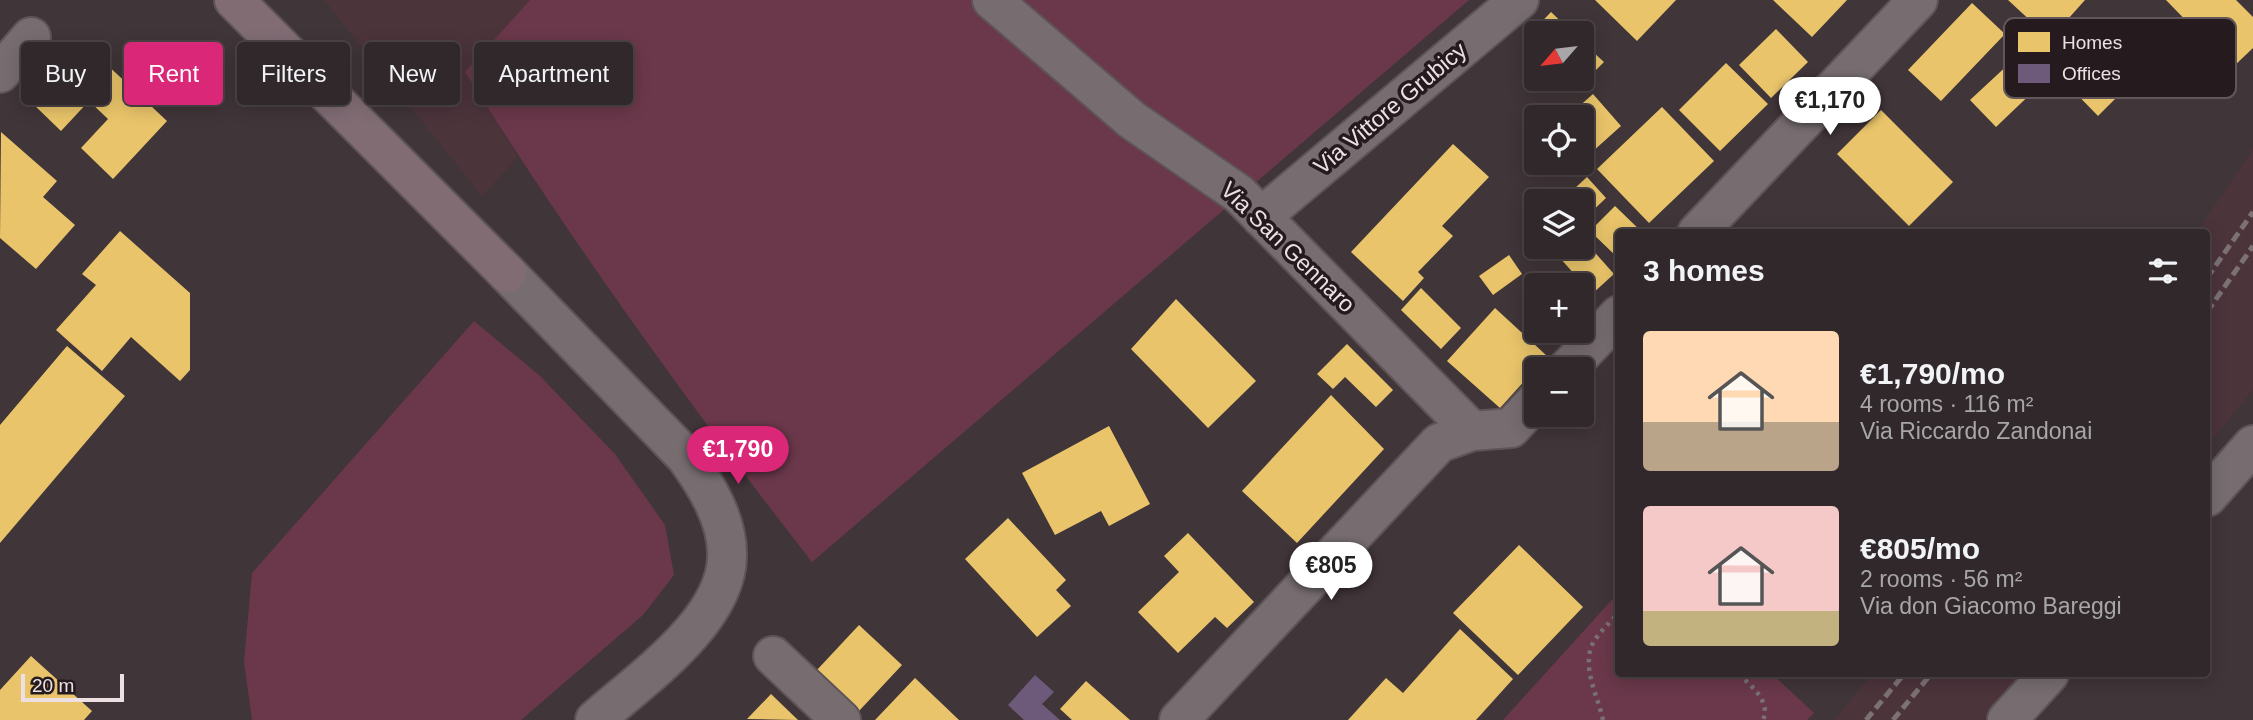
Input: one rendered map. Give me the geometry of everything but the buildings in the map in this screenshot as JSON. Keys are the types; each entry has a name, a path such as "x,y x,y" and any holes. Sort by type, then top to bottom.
{"highway":[{"path":"234,0 507,273"}],"street":[{"name":"Via San Gennaro","path":"992,0 1132,120 1239,194 1456,437"},
{"name":"Via Vittore Grubicy","path":"1261,216 1519,0"},
{"path":"1701,229 1918,0"},
{"path":"0,73 31,37"},
{"path":"507,273 686,457 705,484 724,534 727,555 724,579 717,600 699,625 674,651 595,720"},
{"path":"1579,357 1615,319"},
{"path":"1179,720 1456,437 1511,428 1524,414"},
{"path":"2210,494 2253,445"},
{"path":"773,656 841,720"},
{"path":"2007,720 2046,677"}],"path":[{"path":"1603,720 1589,665 1590,655 1593,643 1615,617"},
{"path":"1742,677 1757,691 1765,707 1763,720"}],"shaded area":[{"path":"324,0 530,0 492,42 474,42 474,62 465,72 474,86 474,105 486,105 518,157 482,196 409,105 460,105 460,42 364,42 364,50"},
{"path":"530,0 1469,0 812,562 632,321 486,105 633,105 633,42 492,42"},
{"path":"474,62 474,86 465,72"},
{"path":"2253,149 2253,390 2210,443 2210,229 2199,229"},
{"path":"474,321 540,376 615,454 665,525 674,575 643,615 521,720 252,720 244,662 252,573"},
{"path":"1615,596 1615,677 1775,677 1814,713 1807,720 1503,720"},
{"path":"1870,677 2019,677 1983,720 1834,720"}],"railway":[{"path":"2210,274 2253,212"},
{"path":"2210,308 2253,246"},
{"path":"1866,720 1902,677"},
{"path":"1893,720 1929,677"}]}
